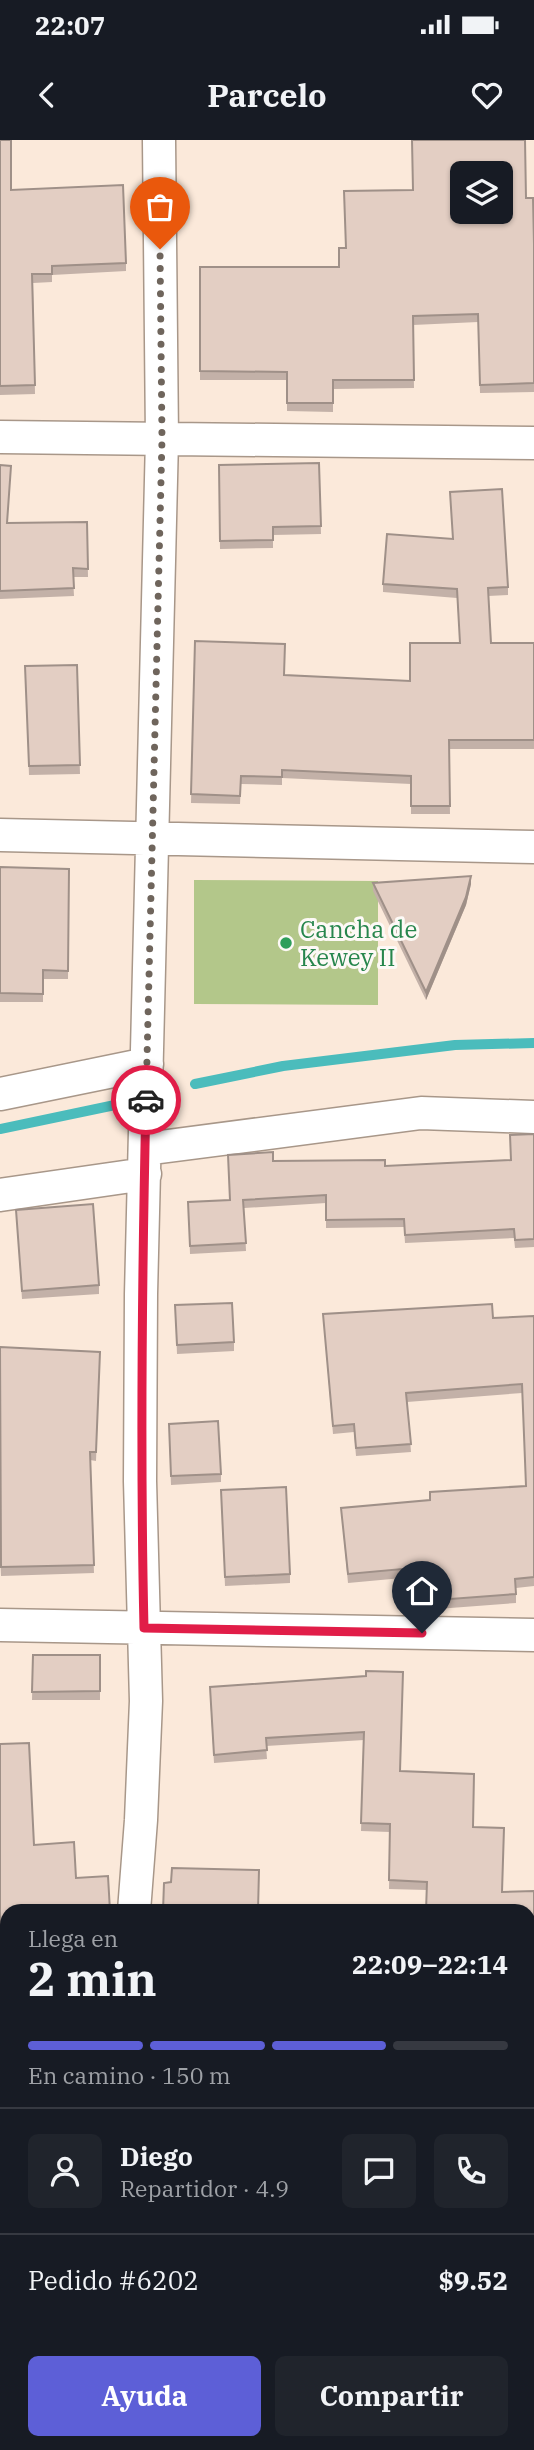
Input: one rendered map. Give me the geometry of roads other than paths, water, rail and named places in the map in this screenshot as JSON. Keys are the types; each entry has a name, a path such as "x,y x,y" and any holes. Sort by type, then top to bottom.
{"street":[{"path":"135,1904 145,1714 140,1468 162,439 159,140"},
{"path":"0,437 534,443"},
{"path":"0,835 534,847"},
{"path":"0,1094 147,1064"},
{"path":"0,1195 145,1161 421,1114 534,1117"},
{"path":"0,1625 534,1635"}],"waterway":[{"path":"195,1084 283,1066 455,1045 534,1043"},
{"path":"0,1129 115,1105"}],"place":[{"name":"Cancha de Kewey II","path":"286,943"}]}
